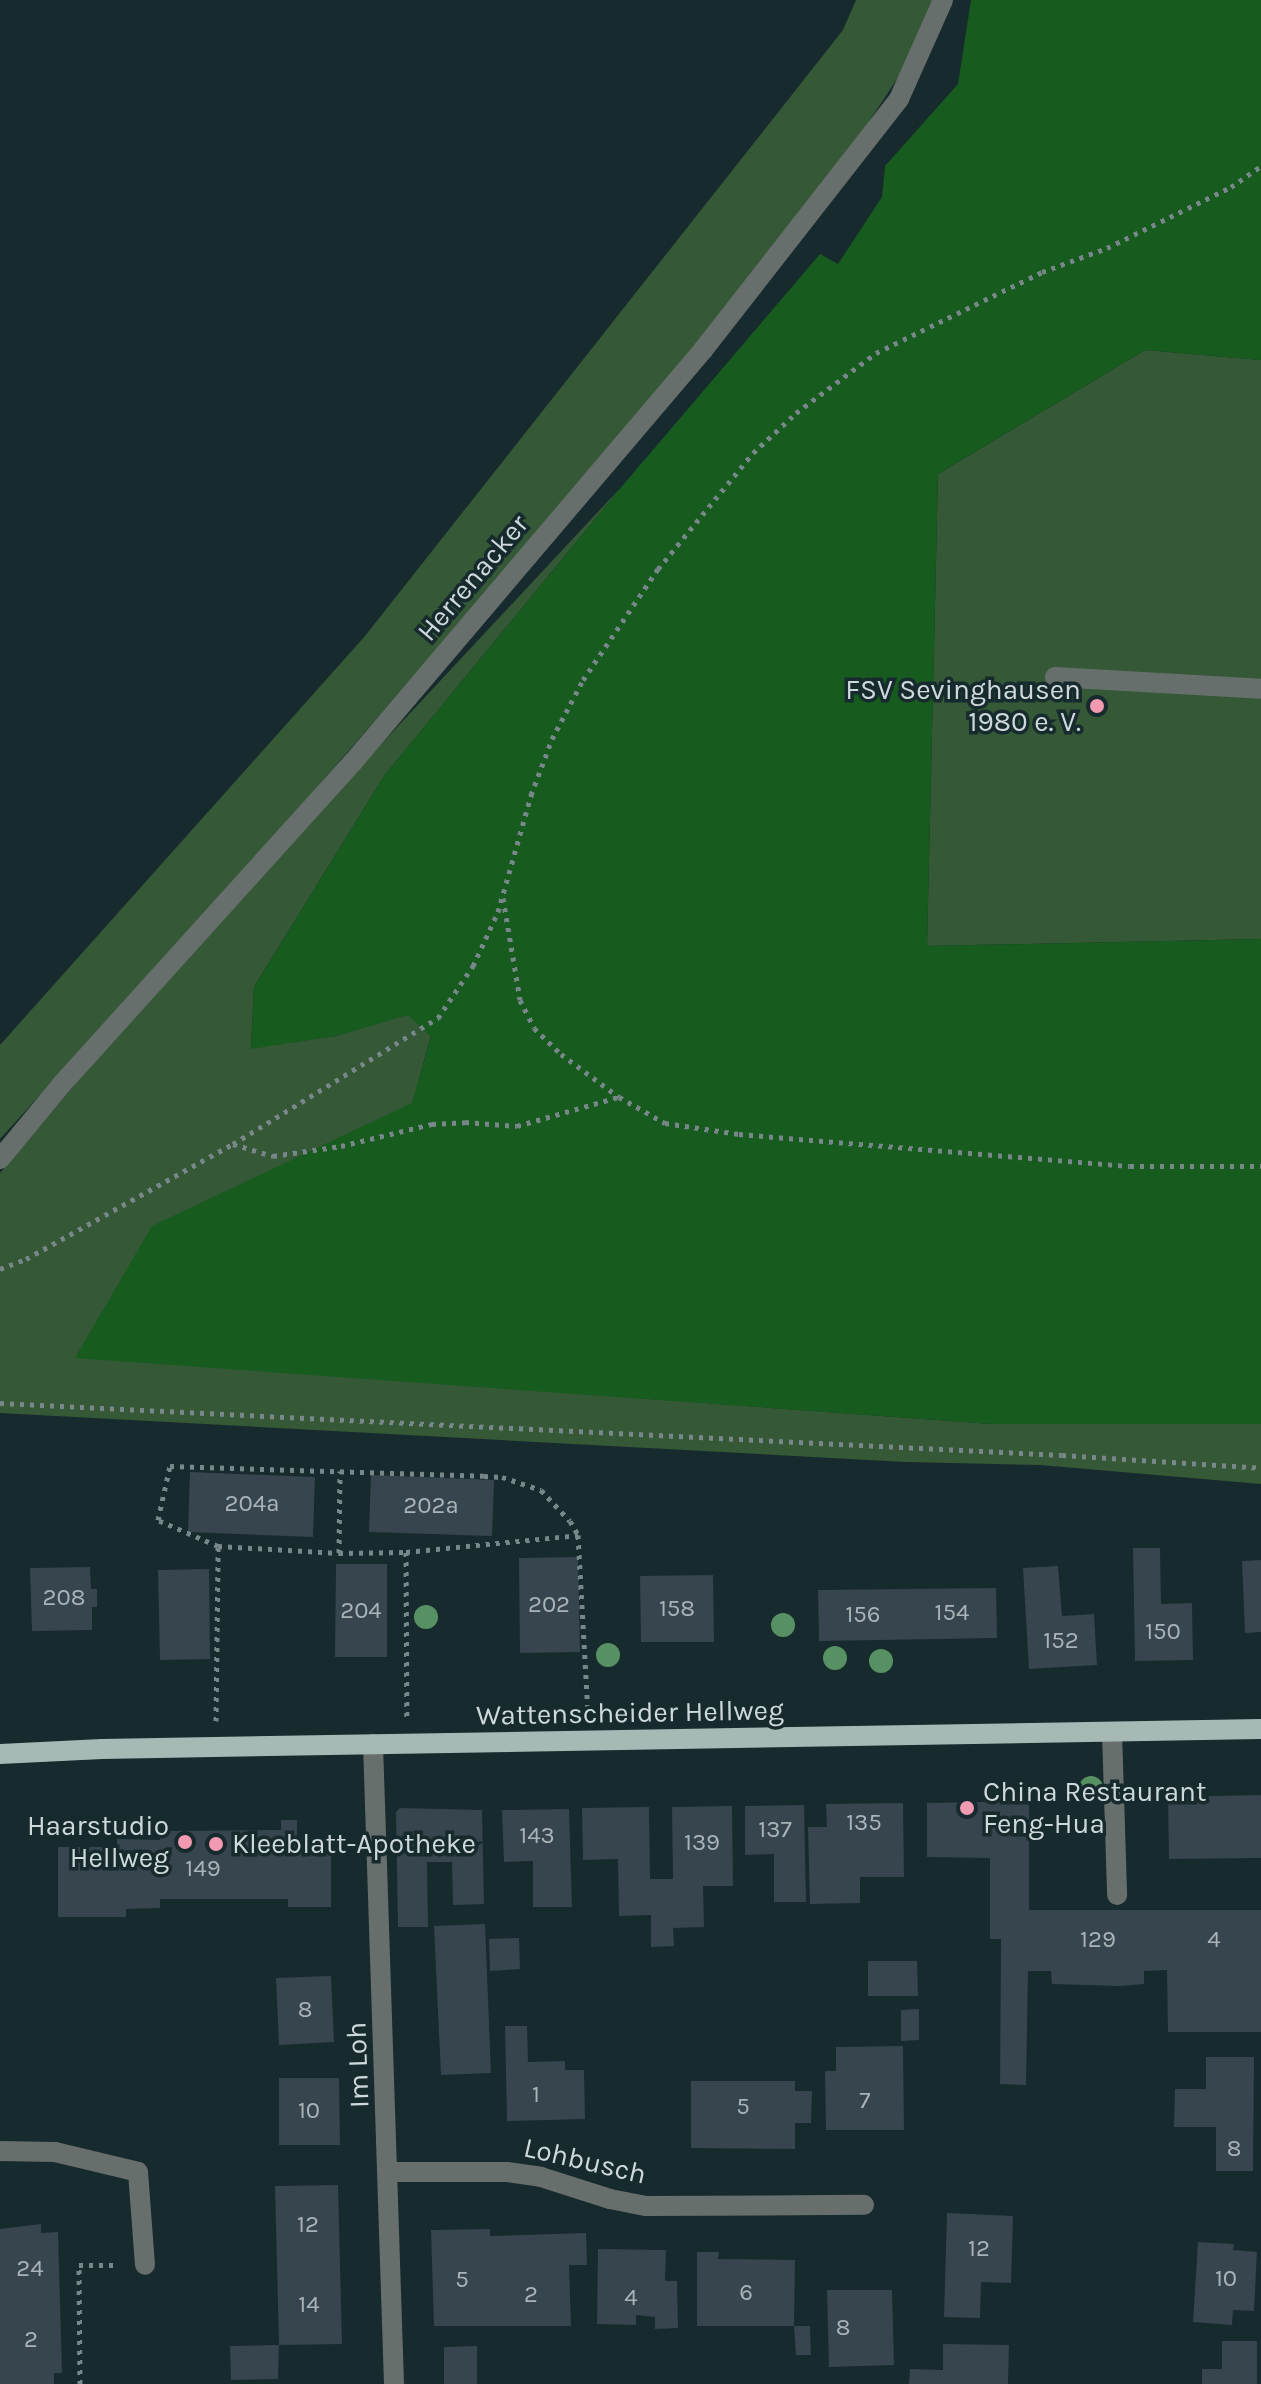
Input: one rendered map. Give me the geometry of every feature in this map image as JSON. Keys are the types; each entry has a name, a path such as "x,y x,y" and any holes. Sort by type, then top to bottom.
{"main road":[{"name":"Wattenscheider Hellweg","path":"0,1754 216,1747 1261,1729"}],"street":[{"name":"Herrenacker","path":"0,1159 62,1084 353,762 703,350 899,99 943,0"},
{"path":"1055,677 1261,689"},
{"path":"1112,1732 1117,1895"},
{"name":"Im Loh","path":"373,1744 394,2384"},
{"path":"0,2151 55,2152 138,2172 145,2265"},
{"name":"Lohbusch","path":"389,2172 507,2172 541,2177 610,2199 646,2206 864,2205"}],"path":[{"path":"0,1269 233,1144 438,1018 473,966 498,912 531,795 552,739 583,680 658,569 753,453 796,413 876,353 1042,272 1107,248 1231,187 1261,166"},
{"path":"503,897 520,1000 534,1028 561,1054 619,1097 665,1123 739,1134 1130,1166 1261,1166"},
{"path":"233,1144 273,1156 341,1146 432,1124 465,1122 517,1126 619,1097"},
{"path":"0,1403 1062,1455 1261,1468"},
{"path":"578,1535 406,1552 339,1553 218,1546 158,1520 170,1466 502,1477 541,1490 570,1521 578,1535 589,1742"},
{"path":"339,1553 340,1471"},
{"path":"216,1747 218,1546"},
{"path":"406,1552 407,1744"},
{"path":"80,2384 79,2265 145,2265"}],"green space":[{"path":"856,0 934,0 903,70 833,176 601,459 249,866 0,1139 0,1045 365,636 843,30"},
{"path":"971,0 1261,0 1261,360 1145,350 938,474 927,946 1261,939 1261,1424 992,1424 75,1358 152,1226 412,1103 431,1037 408,1015 336,1036 251,1049 254,987 384,776 623,485 820,254 838,264 882,197 885,166 958,84"},
{"name":"FSV Sevinghausen 1980 e. V.","path":"1145,350 1261,360 1261,939 927,946 938,474"},
{"path":"623,485 384,776 254,987 251,1048 336,1036 408,1014 431,1036 412,1104 153,1226 76,1357 992,1424 1261,1424 1261,1484 1040,1465 905,1462 0,1413 0,1173 107,1047 343,785"}],"building":[{"path":"190,1472 315,1477 313,1537 188,1532"},
{"path":"371,1475 494,1480 492,1536 369,1532"},
{"path":"1133,1548 1160,1548 1161,1604 1192,1603 1193,1660 1135,1661"},
{"path":"578,1557 580,1652 520,1653 519,1558"},
{"path":"1261,1560 1261,1632 1245,1633 1242,1561"},
{"path":"336,1564 387,1564 387,1657 335,1657"},
{"path":"1058,1566 1062,1616 1094,1614 1097,1665 1029,1669 1023,1568"},
{"path":"90,1567 91,1589 97,1589 97,1607 92,1607 92,1630 32,1631 30,1568"},
{"path":"209,1569 210,1659 160,1660 158,1570"},
{"path":"713,1575 714,1642 641,1642 640,1576"},
{"path":"996,1588 997,1638 819,1641 818,1590"},
{"path":"1261,1795 1261,1858 1169,1859 1168,1797"},
{"path":"1029,1801 1029,1910 1261,1910 1261,2032 1168,2032 1167,1970 1144,1971 1144,1984 1121,1986 1052,1984 1051,1971 1028,1971 1026,2085 1000,2084 1001,1939 990,1939 990,1858 927,1857 927,1803"},
{"path":"903,1803 904,1877 860,1877 860,1903 810,1904 808,1827 827,1827 826,1804"},
{"path":"804,1805 806,1902 774,1902 774,1854 745,1855 745,1806"},
{"path":"732,1806 733,1886 703,1886 704,1927 673,1928 674,1946 651,1947 651,1915 619,1916 618,1859 583,1860 582,1808 649,1807 650,1879 673,1879 672,1807"},
{"path":"400,1808 482,1810 484,1904 453,1905 452,1862 427,1862 428,1927 398,1927 396,1812"},
{"path":"569,1809 572,1907 533,1907 533,1861 504,1862 502,1810"},
{"path":"281,1820 297,1820 297,1838 331,1838 331,1907 288,1907 288,1899 160,1899 160,1908 126,1909 126,1917 58,1917 58,1847 117,1847 117,1839 160,1840 160,1831 281,1830"},
{"path":"485,1924 491,2073 441,2075 434,1926"},
{"path":"519,1938 520,1969 490,1971 489,1939"},
{"path":"868,1961 917,1961 918,1996 868,1996"},
{"path":"331,1976 334,2042 279,2045 276,1978"},
{"path":"919,2009 919,2040 901,2041 901,2010"},
{"path":"505,2026 527,2026 528,2062 565,2061 565,2070 584,2070 585,2119 507,2121"},
{"path":"903,2046 904,2130 826,2130 825,2071 836,2071 836,2047"},
{"path":"1206,2057 1254,2057 1253,2171 1216,2171 1216,2127 1174,2127 1175,2089 1206,2089"},
{"path":"279,2078 339,2078 340,2145 279,2145"},
{"path":"691,2081 795,2081 795,2091 812,2091 811,2123 795,2123 795,2149 691,2148"},
{"path":"338,2185 342,2344 279,2345 275,2186"},
{"path":"947,2213 1013,2216 1011,2283 981,2282 980,2318 944,2317"},
{"path":"41,2224 41,2233 58,2232 62,2373 54,2373 54,2384 0,2384 0,2229"},
{"path":"490,2229 490,2236 586,2233 587,2265 569,2265 571,2326 434,2326 431,2230"},
{"path":"1198,2242 1234,2244 1233,2250 1257,2252 1254,2311 1233,2310 1232,2325 1193,2322"},
{"path":"598,2249 666,2250 665,2281 677,2281 678,2328 655,2329 655,2317 636,2315 636,2325 597,2324"},
{"path":"697,2252 719,2252 718,2259 795,2260 794,2326 697,2326"},
{"path":"827,2290 892,2290 894,2365 829,2367"},
{"path":"794,2326 810,2326 811,2355 796,2355"},
{"path":"1222,2341 1257,2341 1257,2384 1202,2384 1202,2369 1222,2369"},
{"path":"943,2344 1009,2345 1008,2384 909,2384 910,2369 943,2370"},
{"path":"279,2345 278,2379 231,2380 230,2346"},
{"path":"477,2346 477,2384 444,2384 444,2347"}],"place":[{"name":"FSV Sevinghausen 1980 e. V.","path":"1097,706"},
{"name":"China Restaurant Feng-Hua","path":"967,1808"},
{"name":"Haarstudio Hellweg","path":"185,1842"},
{"name":"Kleeblatt-Apotheke","path":"216,1844"}]}
